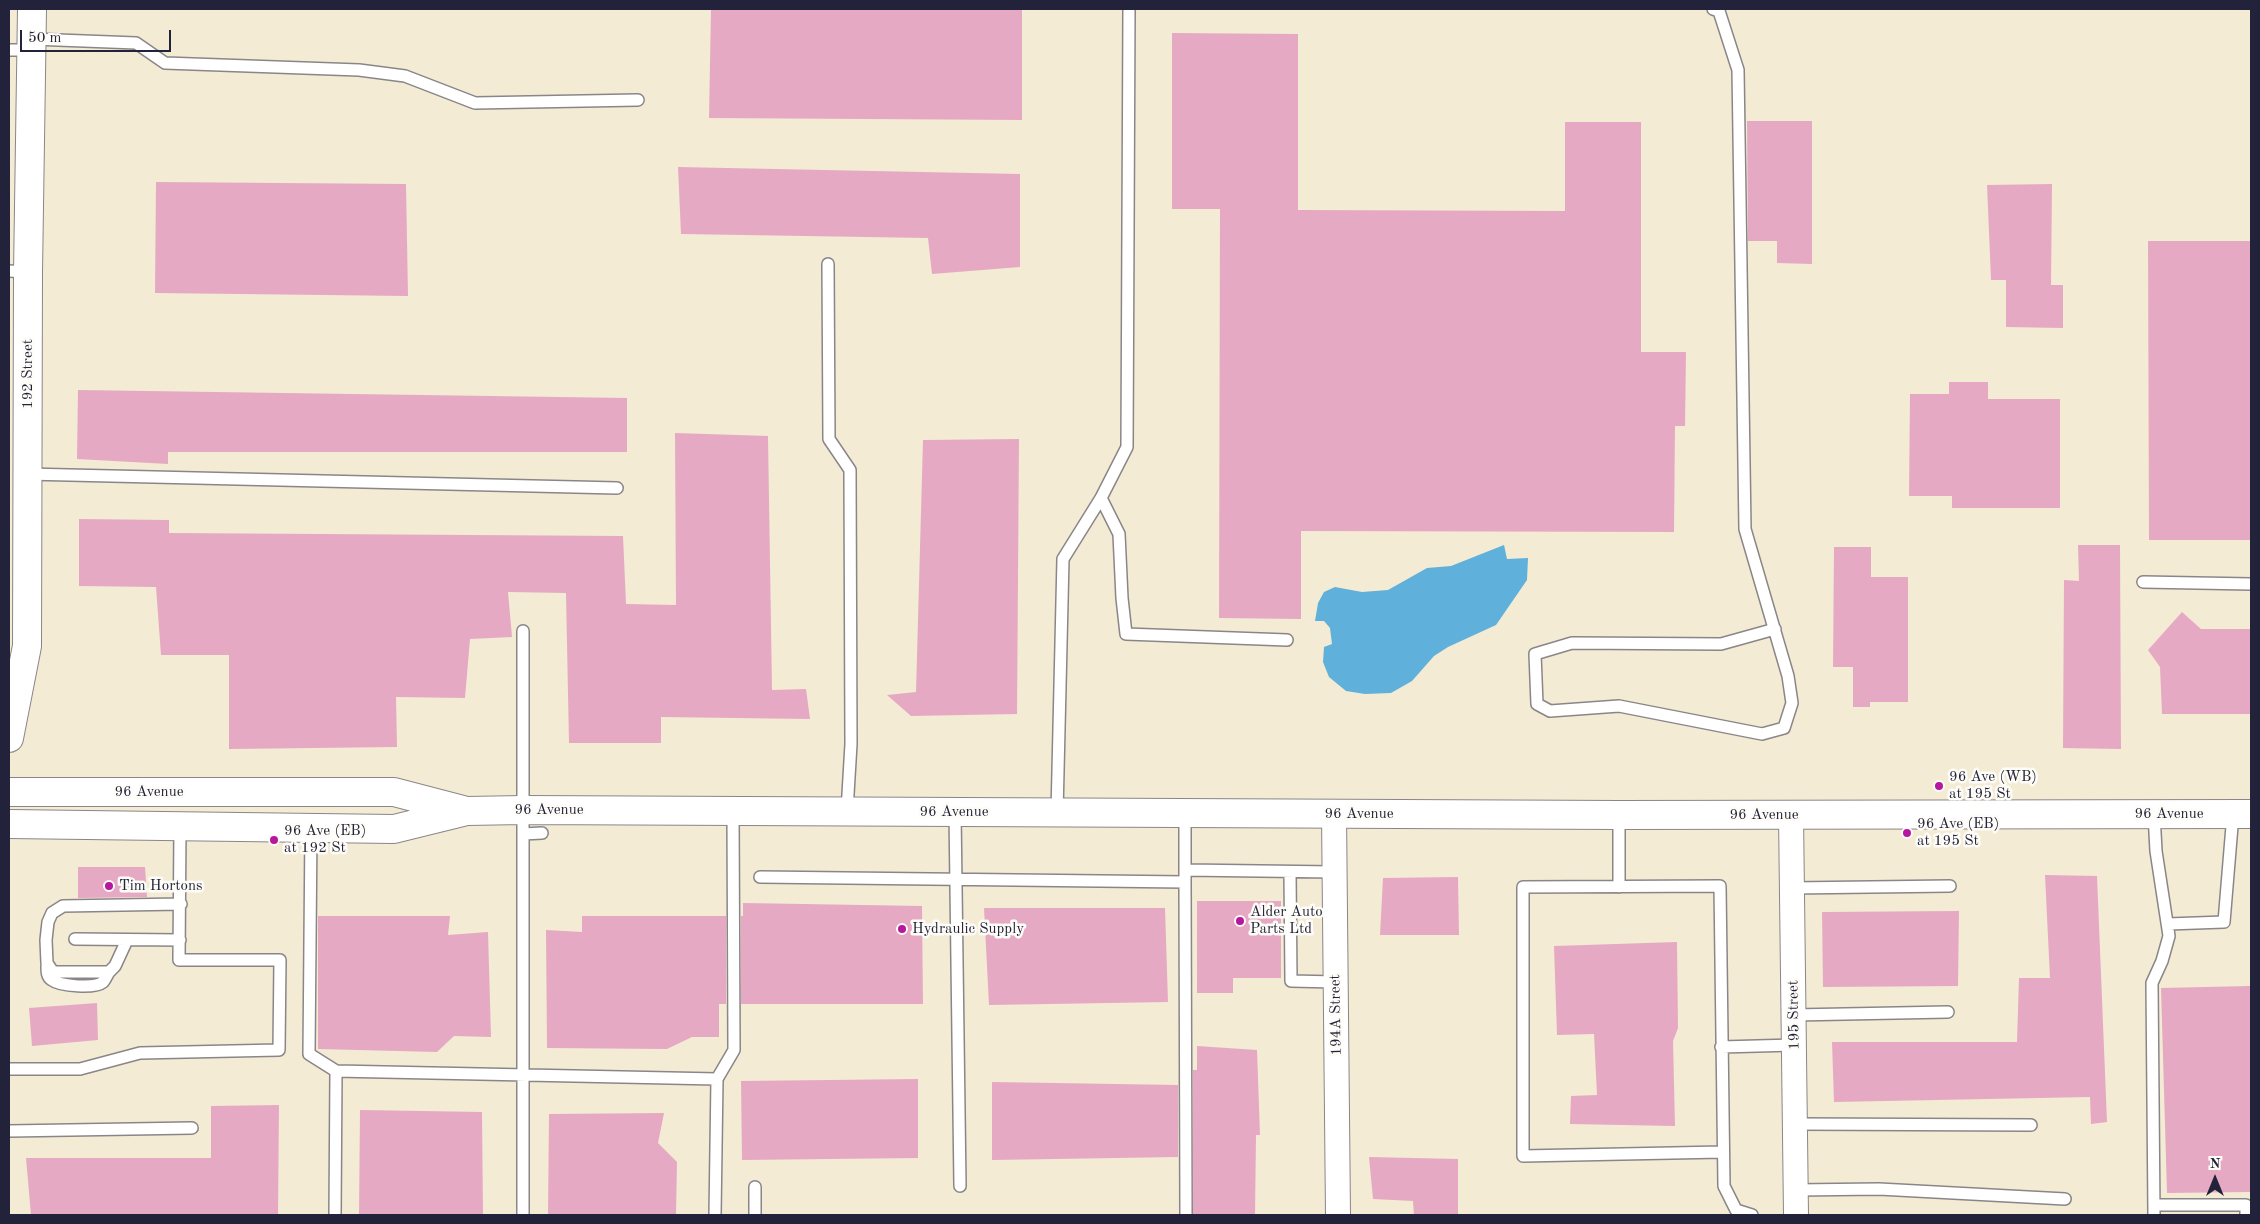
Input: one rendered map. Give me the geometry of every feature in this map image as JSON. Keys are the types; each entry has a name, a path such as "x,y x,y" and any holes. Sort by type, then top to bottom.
{"main road":[{"name":"192 Street","path":"9,738 15,672 27,646 27,474 18,272 24,46 32,9"},
{"name":"96 Avenue","path":"9,792 394,792 467,811 523,822 733,810 1619,815 2242,814"},
{"name":"96 Avenue","path":"9,824 394,829 467,811"}],"street":[{"name":"194A Street","path":"1334,814 1338,1215"},
{"name":"195 Street","path":"1791,815 1796,1215"}],"lane":[{"path":"1057,813 1063,558 1101,498 1127,447 1129,9"},
{"path":"1713,9 1719,11 1738,70 1745,529 1775,629 1788,676 1792,703 1784,728 1762,734 1619,706 1550,712 1537,704 1535,654 1572,643 1720,644 1775,629"},
{"path":"24,46 136,42 165,63 359,70 405,76 475,103 638,100"},
{"path":"828,264 829,439 850,470 851,744 847,811"},
{"path":"27,474 617,488"},
{"path":"1101,498 1119,534 1126,634 1287,640"},
{"path":"2143,582 2251,584"},
{"path":"522,632 523,1215"},
{"path":"715,1215 717,1079 734,1050 733,810"},
{"path":"955,812 960,1186"},
{"path":"1185,813 1186,1215"},
{"path":"2154,814 2156,851 2170,936 2152,983 2154,1210 2246,1205 2246,1215"},
{"path":"2168,924 2224,922 2242,814"},
{"path":"1619,815 1619,887"},
{"path":"523,822 542,832"},
{"path":"9,1069 80,1069 140,1053 280,1050 280,960 179,960 181,904 180,826"},
{"path":"311,828 309,1054 336,1070 717,1079"},
{"path":"1290,872 1291,981 1336,982"},
{"path":"760,877 956,879 1334,872"},
{"path":"1722,1152 1523,1156 1523,887 1720,886 1722,1152 1724,1186 1736,1210 1752,1215"},
{"path":"1792,888 1950,886"},
{"path":"127,940 115,966 109,972 53,972 47,963 46,940 48,922 52,912 63,906 181,904"},
{"path":"75,939 180,940"},
{"path":"1794,1015 1948,1012"},
{"path":"1721,1047 1794,1045"},
{"path":"334,1215 336,1070"},
{"path":"1795,1124 2031,1125"},
{"path":"9,1131 192,1128"},
{"path":"755,1188 755,1215"},
{"path":"1796,1190 1879,1189 2066,1199"}],"water":[{"path":"1504,545 1507,559 1528,558 1527,580 1496,625 1448,647 1434,656 1412,681 1391,693 1365,694 1346,691 1329,677 1323,662 1324,647 1332,644 1330,628 1324,621 1315,621 1318,603 1324,592 1335,587 1362,592 1388,590 1427,568 1451,566"}],"building":[{"path":"711,9 1022,9 1022,120 709,118"},
{"path":"1172,33 1298,34 1298,210 1565,211 1565,122 1641,122 1641,352 1686,352 1685,426 1675,426 1674,532 1301,531 1301,619 1219,618 1220,209 1172,209"},
{"path":"1747,121 1812,121 1812,264 1777,263 1777,241 1748,241"},
{"path":"678,167 1020,174 1020,267 932,274 928,238 681,234"},
{"path":"156,182 406,184 408,296 155,293"},
{"path":"2052,184 2051,285 2063,285 2063,328 2006,327 2006,280 1991,280 1987,185"},
{"path":"2148,241 2251,241 2251,540 2149,540"},
{"path":"1949,382 1988,382 1988,399 2060,399 2060,508 1952,508 1952,496 1909,496 1910,394 1949,394"},
{"path":"78,390 627,398 627,452 168,452 168,464 77,459"},
{"path":"675,433 768,436 772,690 806,689 810,719 661,717 661,743 569,743 566,593 508,592 512,637 470,639 465,698 396,697 397,747 229,749 229,655 161,655 156,587 79,586 79,519 169,520 169,533 623,536 626,604 676,605"},
{"path":"1019,439 1017,714 911,716 887,695 916,692 923,440"},
{"path":"2078,545 2120,545 2121,749 2063,748 2064,580 2079,581"},
{"path":"1834,547 1871,547 1871,577 1908,577 1908,702 1870,702 1870,707 1853,707 1853,667 1833,667"},
{"path":"2182,612 2201,629 2251,629 2251,714 2162,714 2160,667 2148,650"},
{"path":"78,867 145,867 147,897 78,898"},
{"path":"2045,875 2097,876 2107,1122 2091,1124 2090,1097 1834,1102 1832,1042 2017,1042 2019,978 2050,978"},
{"path":"1458,877 1459,935 1380,935 1383,878"},
{"path":"1197,901 1281,901 1281,978 1233,978 1233,993 1197,993"},
{"path":"743,903 922,906 923,1004 741,1004 741,916 743,916"},
{"path":"984,908 1165,908 1168,1002 989,1005"},
{"path":"1959,911 1958,986 1823,987 1822,912"},
{"path":"318,916 450,916 448,935 488,932 491,1037 454,1036 437,1052 318,1049"},
{"path":"582,916 726,916 726,1004 719,1004 719,1037 692,1037 667,1049 547,1048 546,930 582,932"},
{"path":"1677,942 1678,1028 1673,1041 1675,1126 1570,1124 1571,1096 1597,1095 1594,1034 1557,1035 1554,946"},
{"path":"2250,986 2250,1192 2167,1193 2161,988"},
{"path":"97,1003 98,1040 32,1046 29,1008"},
{"path":"1197,1046 1257,1050 1260,1135 1256,1135 1255,1215 1193,1215 1193,1070 1197,1070"},
{"path":"918,1079 918,1158 742,1160 741,1081"},
{"path":"992,1082 1178,1085 1178,1157 992,1160"},
{"path":"279,1105 278,1215 31,1215 26,1158 211,1158 211,1106"},
{"path":"360,1110 482,1112 483,1215 359,1215"},
{"path":"664,1113 658,1143 677,1162 676,1215 548,1215 549,1114"},
{"path":"1369,1157 1458,1159 1458,1215 1414,1215 1413,1201 1373,1199"}],"place":[{"name":"96 Ave (WB) at 195 St","path":"1939,786"},
{"name":"96 Ave (EB) at 195 St","path":"1907,833"},
{"name":"96 Ave (EB) at 192 St","path":"274,840"},
{"name":"Tim Hortons","path":"109,886"},
{"name":"Alder Auto Parts Ltd","path":"1240,921"},
{"name":"Hydraulic Supply","path":"902,929"}]}
